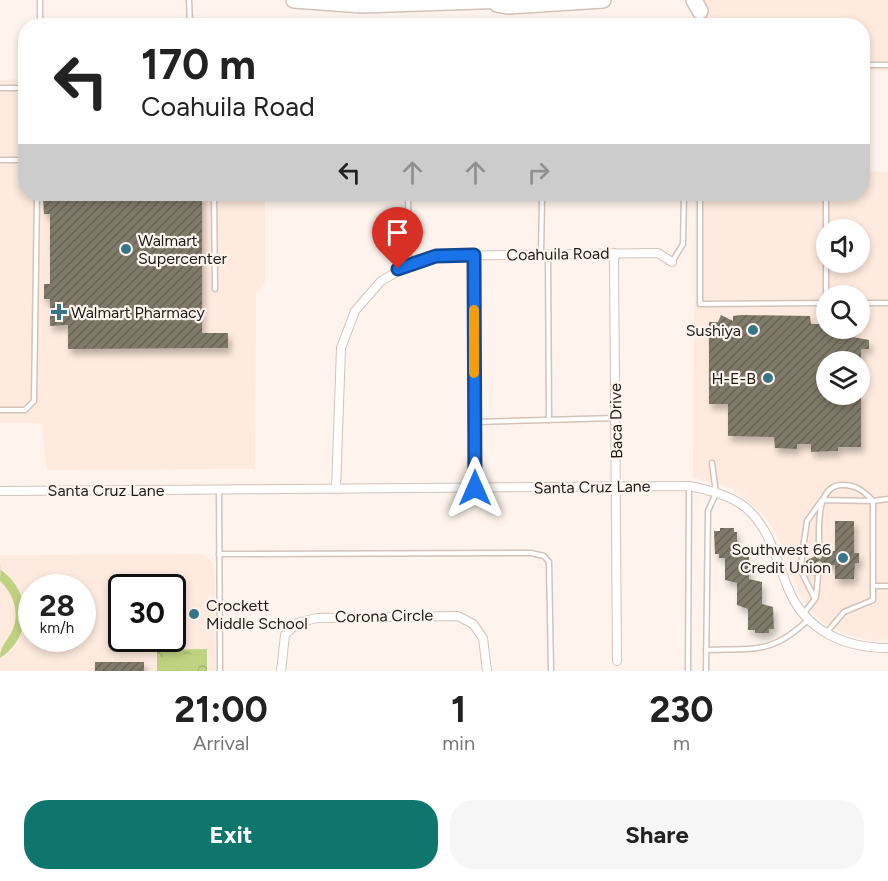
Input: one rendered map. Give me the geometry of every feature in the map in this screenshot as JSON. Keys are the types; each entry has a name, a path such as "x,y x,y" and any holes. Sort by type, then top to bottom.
{"highway":[{"path":"294,0 362,5 508,0"},
{"path":"479,2 509,6 603,0"}],"street":[{"name":"Baca Drive","path":"614,253 617,661"},
{"name":"Coahuila Road","path":"336,489 339,368 346,328 367,294 381,281 409,264 436,256 658,254 672,262"},
{"path":"474,255 475,488"},
{"name":"Santa Cruz Lane","path":"0,491 689,486 716,493 746,508 762,528 775,550 788,590 806,617 826,633 852,645 888,648"},
{"name":"Corona Circle","path":"281,671 285,635 304,620 343,616 438,615 458,616 479,630 486,648 487,671"}],"lane":[{"path":"40,0 40,18"},
{"path":"189,0 190,18"},
{"path":"870,65 888,66"},
{"path":"0,88 18,88"},
{"path":"0,160 18,160"},
{"path":"0,410 25,410 34,401 37,201"},
{"path":"214,201 215,289"},
{"path":"408,201 409,264"},
{"path":"542,201 549,420"},
{"path":"672,262 683,244 684,201"},
{"path":"700,201 700,303 816,303"},
{"path":"826,201 826,285"},
{"path":"870,303 888,303"},
{"path":"475,422 616,418"},
{"path":"706,671 708,511 716,493 712,463"},
{"path":"815,599 801,571 807,521 822,500 826,490 838,485 862,490 873,501 873,600 844,612 826,633"},
{"path":"688,671 689,486"},
{"path":"219,490 220,671"},
{"path":"822,500 888,499"},
{"path":"819,555 822,500"},
{"path":"219,554 531,553 544,556 549,562 551,671"},
{"path":"706,650 769,648 784,640 806,617 815,599 819,565"},
{"path":"873,586 888,586"}],"shaded area":[{"path":"693,0 888,0 888,71 870,72 870,18 694,18"},
{"path":"18,79 18,201 265,201 265,283 256,293 255,469 47,470 41,423 0,423 0,80"},
{"path":"870,171 888,172 888,639 875,641 844,634 821,621 802,599 779,539 765,516 731,488 693,478 695,201 870,201"},
{"name":"Crockett Middle School","path":"203,554 214,564 216,671 0,671 0,555"}],"green space":[{"path":"1,562 1,570 18,589 18,638 11,649 0,658 3,646 13,629 16,616 12,597 0,581"},
{"path":"186,649 207,649 207,671 157,671 157,652 186,652"},
{"path":"198,654 198,670 165,670 165,655"}],"building":[{"name":"Walmart Supercenter","path":"43,201 202,201 202,333 228,333 228,348 68,349 68,325 50,326 50,299 44,299 44,284 50,284 50,214 44,214"},
{"name":"H-E-B","path":"721,315 733,321 733,316 741,315 810,316 811,324 816,324 816,339 869,340 869,349 861,349 861,351 816,351 816,405 861,405 861,447 838,447 838,451 811,452 811,444 797,444 797,449 775,448 774,437 728,436 728,404 709,404 709,322 718,322"},
{"path":"835,521 854,521 854,553 859,553 859,563 855,563 854,579 835,579 835,565 823,565 820,561 807,570 806,561 815,556 820,559 826,551 835,551"},
{"path":"720,528 734,528 734,532 737,532 737,554 749,557 749,579 762,582 762,604 773,607 774,629 769,629 769,633 755,633 755,630 748,630 748,609 737,605 737,583 725,580 725,558 719,558 719,554 715,554 714,531 720,531"},
{"path":"95,662 144,662 144,671 95,671"}],"slow traffic":[{"path":"474,310 474,373"}],"place":[{"name":"Walmart Supercenter","path":"126,249"},
{"name":"Walmart Pharmacy","path":"59,312"},
{"name":"Sushiya","path":"753,330"},
{"name":"H-E-B","path":"768,378"},
{"name":"Southwest 66 Credit Union","path":"843,558"},
{"name":"Crockett Middle School","path":"194,614"}],"route":[{"path":"398,269 436,256 474,255 475,488"}]}
